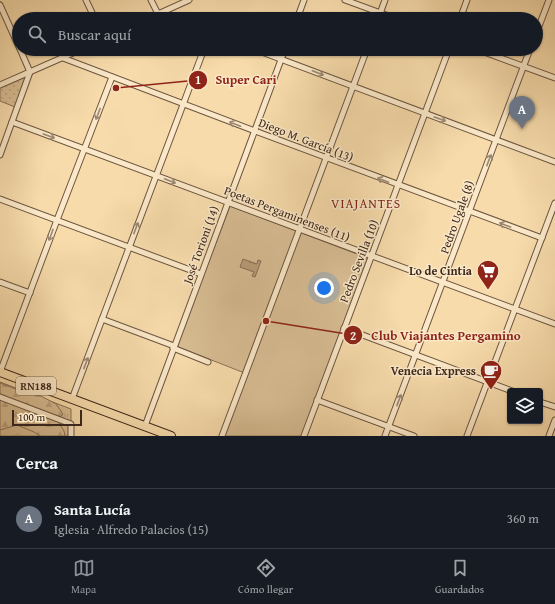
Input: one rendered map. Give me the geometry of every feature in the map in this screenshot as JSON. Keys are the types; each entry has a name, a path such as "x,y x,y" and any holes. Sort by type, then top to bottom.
{"highway":[{"name":"RN188","path":"0,372 171,436"}],"street":[{"path":"86,0 91,12"},
{"path":"151,0 158,12"},
{"path":"161,12 189,0"},
{"path":"300,12 304,0"},
{"path":"345,0 378,12"},
{"path":"381,12 386,0"},
{"path":"463,12 467,0"},
{"path":"543,16 549,0"},
{"path":"0,5 12,32"},
{"path":"0,155 30,72 23,56"},
{"path":"0,85 67,56"},
{"path":"72,399 201,56"},
{"path":"274,56 555,162"},
{"name":"José Torioni (14)","path":"145,426 227,202 283,56"},
{"path":"222,436 364,56"},
{"name":"Pedro Sevilla (10)","path":"304,436 447,56"},
{"path":"494,56 555,78"},
{"name":"Pedro Ugale (8)","path":"385,436 527,56"},
{"name":"Diego M. García (13)","path":"63,58 469,212 542,238"},
{"path":"0,372 112,77"},
{"name":"Poetas Pergaminenses (11)","path":"12,122 443,284 555,324"},
{"path":"0,199 201,274"},
{"path":"467,436 555,203"},
{"path":"0,282 30,293"},
{"path":"102,319 208,362"},
{"path":"344,328 507,389"},
{"path":"0,397 71,424 71,436"},
{"path":"317,400 414,436"},
{"path":"543,403 555,407"},
{"path":"549,436 555,420"}],"green space":[{"path":"22,77 25,79 15,107 0,101 0,87"},
{"path":"230,206 367,258 302,436 224,436 247,374 176,346"},
{"path":"0,382 71,409 71,436 0,436"},
{"path":"0,383 21,391 41,396 56,404 63,414 57,420 64,431 65,436 40,436 17,425 0,430"}],"water":[{"path":"243,259 257,264 258,260 261,261 255,277 252,276 254,272 240,267"}],"place":[{"name":"Super Cari","path":"116,88"},
{"name":"Santa Lucía","path":"522,129"},
{"name":"Lo de Cintia","path":"488,290"},
{"name":"Club Viajantes Pergamino","path":"266,321"},
{"name":"Venecia Express","path":"491,390"}],"district":[{"name":"VIAJANTES","path":"366,203"}]}
